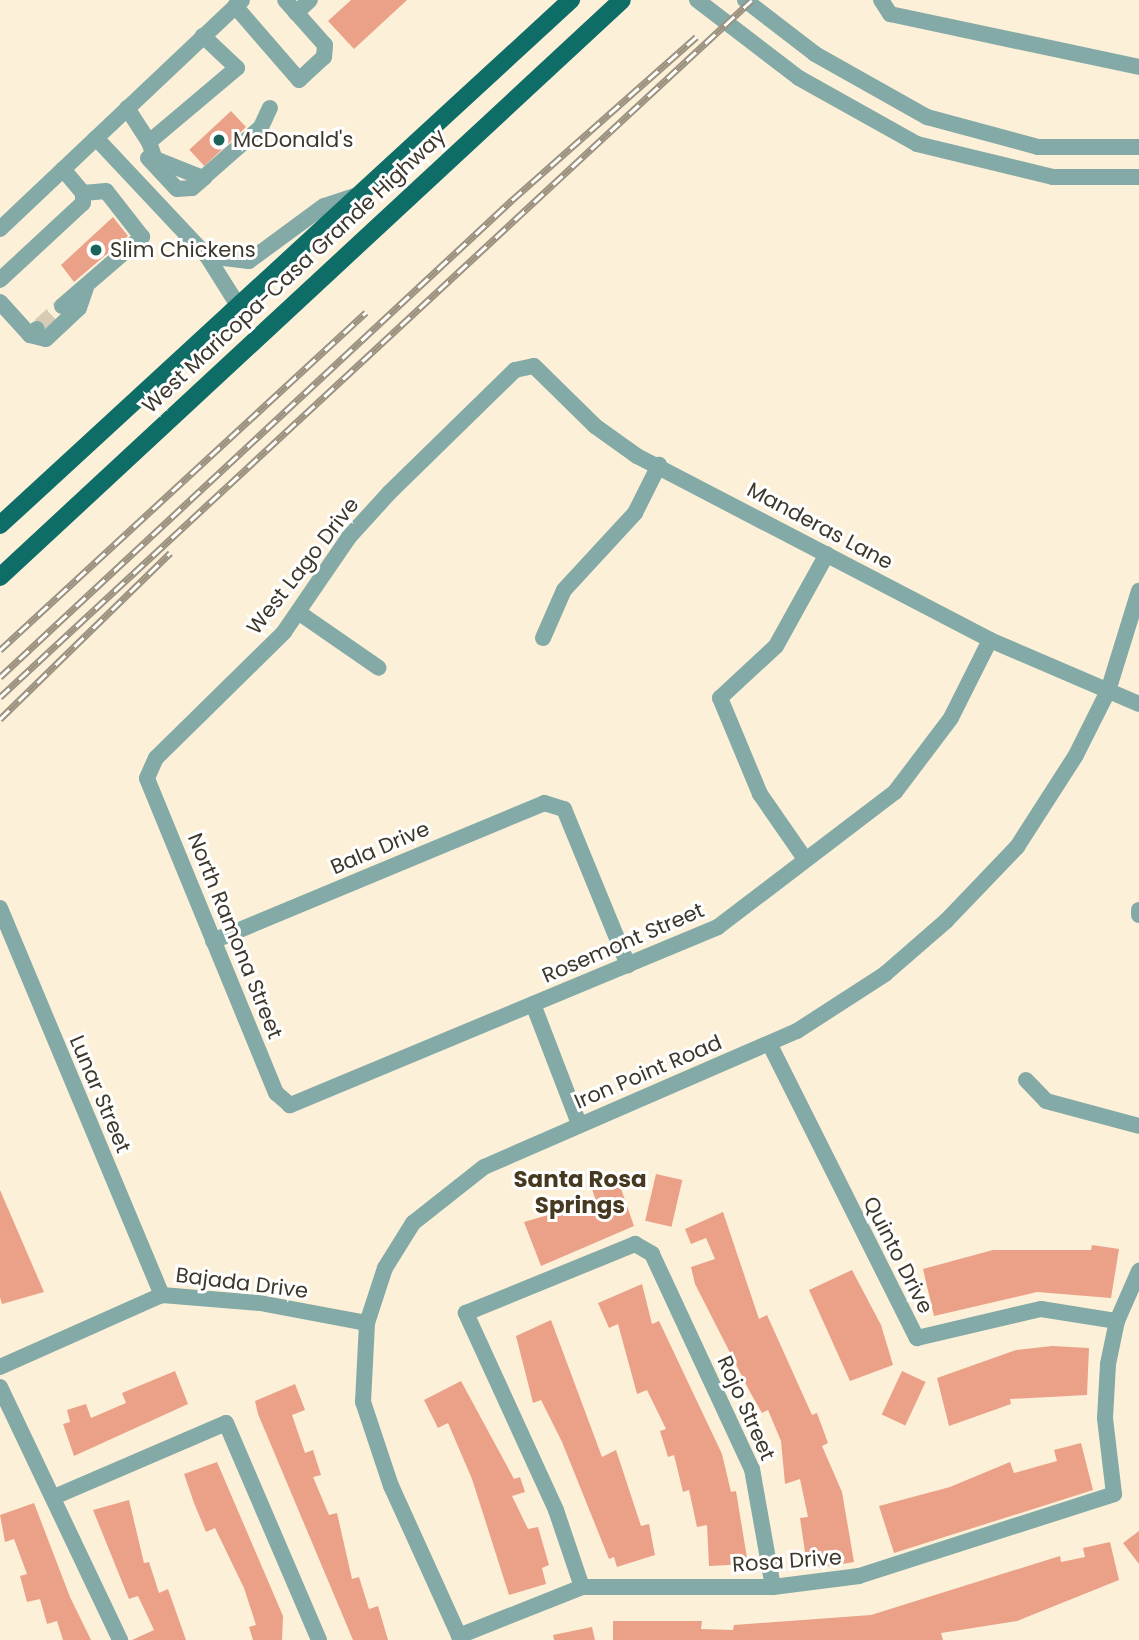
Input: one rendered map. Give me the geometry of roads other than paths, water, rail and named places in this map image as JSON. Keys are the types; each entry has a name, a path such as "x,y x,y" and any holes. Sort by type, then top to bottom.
{"main road":[{"name":"West Maricopa-Casa Grande Highway","path":"0,525 571,0"},
{"name":"West Maricopa-Casa Grande Highway","path":"0,578 622,0"}],"street":[{"path":"0,229 239,3 299,80 324,57 325,45 285,0"},
{"path":"296,13 310,0"},
{"path":"697,0 799,78 917,144 1053,177 1139,177"},
{"path":"745,0 815,54 927,117 1038,147 1139,147"},
{"path":"881,0 890,13 1139,67"},
{"path":"149,142 237,68 203,36"},
{"path":"127,108 149,142 155,159 186,176 204,177 261,127 270,108"},
{"path":"96,138 207,256 239,307"},
{"path":"0,280 83,203 83,193 63,169"},
{"path":"62,306 87,286 143,231 106,191 83,193"},
{"path":"207,256 249,261 324,206 357,195"},
{"path":"0,302 46,339 79,309 87,286"},
{"name":"Manderas Lane","path":"534,366 619,445 990,640 1139,704"},
{"name":"West Lago Drive","path":"147,778 156,758 298,612 349,537 389,493 515,370 534,366"},
{"path":"543,638 564,590 635,513 659,466"},
{"path":"805,859 760,794 720,698 776,646 827,554"},
{"name":"Iron Point Road","path":"460,1638 372,1434 363,1402 367,1322 385,1268 422,1215 484,1167 579,1124 770,1045 886,974 955,912 1017,847 1076,755 1108,691 1139,591"},
{"path":"298,612 379,668"},
{"name":"Rosemont Street","path":"290,1105 718,927 805,859 871,815 922,760 990,640"},
{"name":"North Ramona Street","path":"147,778 276,1093 290,1105"},
{"name":"Bala Drive","path":"213,941 536,806 564,809 628,965"},
{"name":"Lunar Street","path":"0,908 162,1295"},
{"path":"533,1004 579,1124"},
{"name":"Quinto Drive","path":"770,1045 917,1338 1041,1310 1117,1321"},
{"path":"1026,1080 1046,1101 1139,1126"},
{"name":"Rojo Street","path":"582,1587 556,1510 466,1312 635,1244 652,1254 752,1469 773,1587"},
{"path":"1117,1321 1139,1271"},
{"name":"Bajada Drive","path":"0,1367 162,1295 260,1303 367,1322"},
{"name":"Rosa Drive","path":"460,1638 582,1587 773,1587 859,1576 1115,1494 1105,1418 1117,1321"},
{"path":"0,1387 120,1640"},
{"path":"54,1497 226,1423 319,1640"}],"tunnel":[{"path":"40,326 62,306"}],"railway":[{"path":"0,697 752,0"},
{"path":"0,677 512,200 696,37"},
{"path":"0,650 366,312"},
{"path":"0,719 170,553"}],"place":[{"name":"McDonald's","path":"219,140"},
{"name":"Slim Chickens","path":"96,250"}],"district":[{"name":"Santa Rosa Springs","path":"580,1192"}]}
